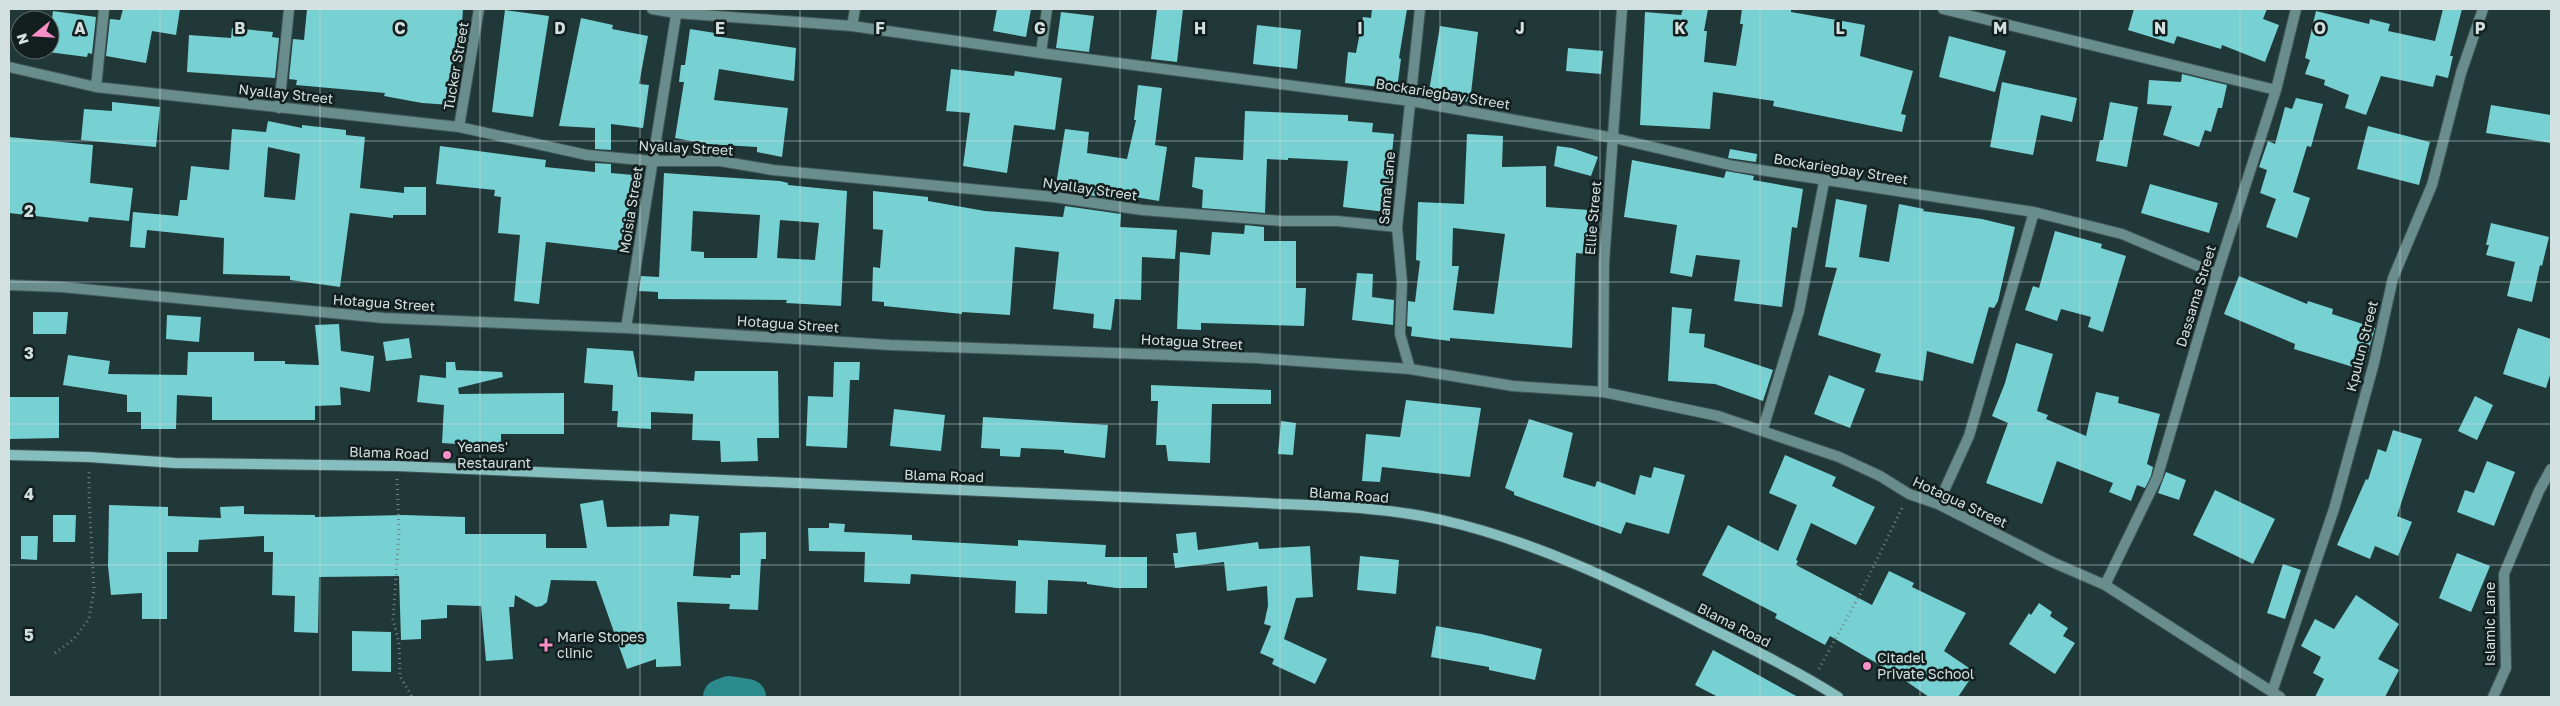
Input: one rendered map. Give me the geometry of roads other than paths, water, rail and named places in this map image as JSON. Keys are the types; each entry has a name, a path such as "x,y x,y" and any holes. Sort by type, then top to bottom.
{"street":[{"path":"96,87 104,9"},
{"path":"279,108 289,9"},
{"name":"Tucker Street","path":"460,127 479,9"},
{"name":"Bockariegbay Street","path":"652,9 852,26 1041,53 1411,101 1614,138 1734,166 1824,182 2034,212 2122,234 2217,274"},
{"path":"852,26 855,9"},
{"path":"1041,53 1047,9"},
{"name":"Sama Lane","path":"1410,369 1400,334 1402,282 1397,227 1420,9"},
{"name":"Ellie Street","path":"1603,392 1604,263 1622,9"},
{"path":"1943,9 2276,90"},
{"name":"Dassama Street","path":"2105,585 2157,478 2217,274 2276,90 2296,9"},
{"name":"Kpulun Street","path":"2276,694 2334,509 2374,363 2393,278 2432,185 2461,73 2483,9"},
{"name":"Moisia Street","path":"626,328 677,11"},
{"name":"Nyallay Street","path":"9,67 96,87 460,127 587,155 652,161 720,161 773,170 1054,197 1142,210 1214,217 1282,221 1337,221 1397,227"},
{"path":"1763,429 1800,311 1824,182"},
{"path":"1938,504 1969,436 2034,212"},
{"name":"Hotagua Street","path":"9,285 81,289 384,318 626,328 890,345 1246,358 1410,369 1513,386 1565,391 1603,392 1718,416 1763,429 1839,457 1909,494 1938,504 2052,562 2105,585 2276,694"},
{"name":"Blama Road","path":"9,455 89,457 175,463 397,466 1242,502 1376,510 1440,519 1498,535 1619,584 1813,681 1838,697"},
{"name":"Islamic Lane","path":"2493,697 2506,668 2504,574 2539,491 2551,469"}],"waterway":[{"path":"721,697 729,694 748,697"}],"place":[{"name":"Yeanes' Restaurant","path":"447,455"},
{"name":"Marie Stopes clinic","path":"546,645"},
{"name":"Citadel Private School","path":"1867,666"}]}
